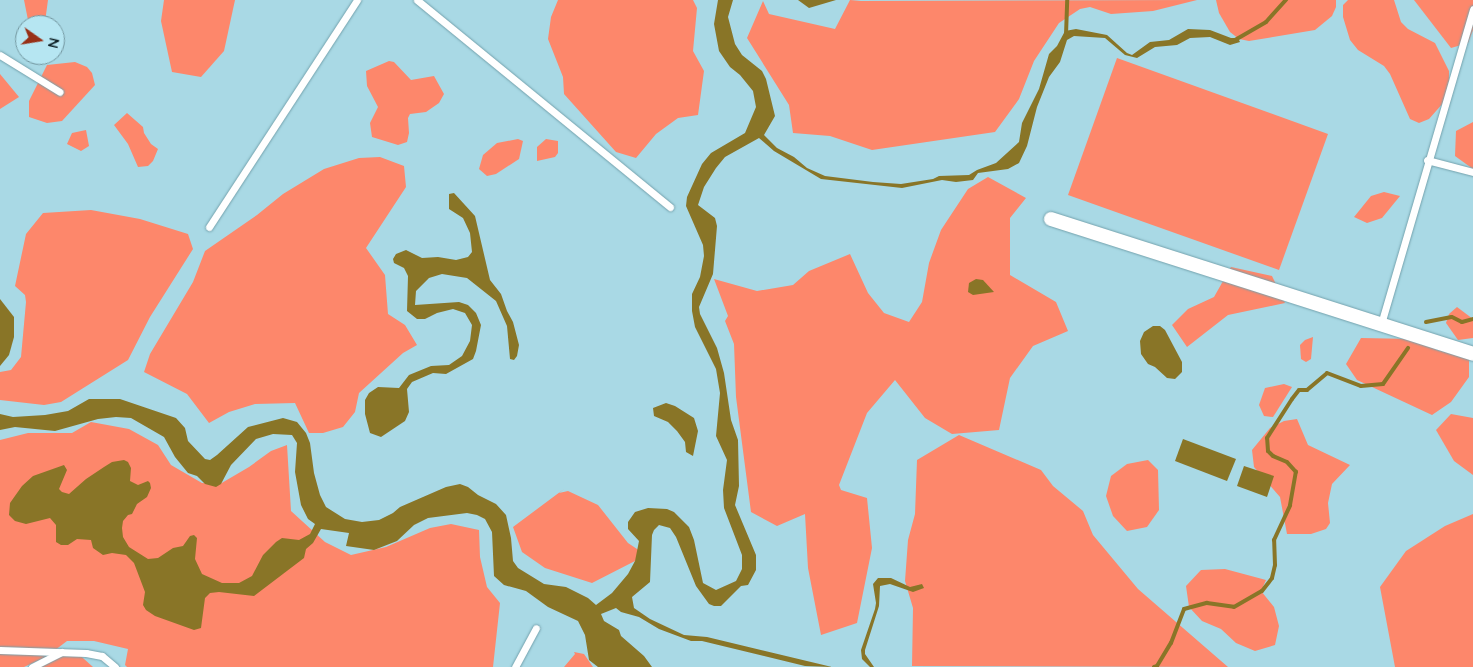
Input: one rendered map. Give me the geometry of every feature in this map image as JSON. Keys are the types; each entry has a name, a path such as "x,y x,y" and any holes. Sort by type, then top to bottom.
{"street":[{"path":"1051,219 1473,354"}],"lane":[{"path":"209,227 357,0"},
{"path":"416,0 670,207"},
{"path":"1381,324 1473,9"},
{"path":"0,55 60,92"},
{"path":"1428,160 1473,172"},
{"path":"515,667 536,628"},
{"path":"0,650 62,652 102,656 115,667"},
{"path":"32,667 62,652"}],"shaded area":[{"path":"24,0 48,0 46,15 27,15"},
{"path":"164,0 235,0 224,51 201,77 172,72 161,21"},
{"path":"558,0 693,0 697,8 693,51 704,71 698,115 678,118 656,134 636,158 616,152 564,94 563,77 548,39 551,17"},
{"path":"718,0 733,0 728,17 735,44 742,55 762,71 766,79 775,116 764,135 777,148 794,157 807,168 825,176 873,182 901,184 933,179 939,176 969,175 996,163 1019,142 1022,123 1039,89 1049,54 1057,46 1065,31 1076,29 1107,35 1127,53 1132,55 1150,42 1169,40 1188,29 1210,30 1231,38 1238,38 1240,42 1230,45 1210,37 1190,38 1177,45 1155,47 1137,58 1125,55 1105,38 1074,36 1067,40 1060,62 1049,77 1037,107 1027,146 1019,163 1008,169 978,173 973,180 956,182 942,180 902,188 821,179 774,151 759,138 725,157 716,168 704,187 698,205 715,218 717,226 713,274 699,307 700,314 717,348 724,373 731,420 738,440 739,486 735,505 756,555 756,570 748,585 741,586 721,606 709,604 696,586 676,537 670,528 659,525 652,535 650,582 632,597 634,608 650,619 684,635 707,637 832,667 805,666 702,641 691,641 659,629 639,617 621,612 616,608 601,614 604,621 619,630 621,636 644,656 652,667 598,667 589,660 585,635 578,621 548,607 526,591 504,585 494,576 492,532 485,519 467,513 428,518 414,525 397,541 374,550 346,546 349,533 321,529 313,543 306,549 304,558 254,596 219,592 210,593 205,598 201,628 194,630 155,616 146,610 143,605 145,592 134,563 126,555 112,553 103,555 93,548 91,540 77,539 68,545 61,545 56,542 56,525 50,518 26,524 15,521 9,515 10,503 22,486 33,476 64,465 67,470 59,489 69,494 86,479 112,462 124,460 128,462 131,468 130,481 138,485 148,481 150,483 151,488 147,497 137,504 132,514 128,515 123,521 122,528 123,537 129,547 148,559 158,558 173,548 183,546 190,536 194,535 197,538 195,559 202,574 222,583 239,583 252,576 263,555 276,542 282,538 299,540 310,534 315,524 308,519 301,505 295,472 297,443 292,435 273,434 256,439 231,465 221,484 216,487 205,484 197,476 188,473 175,457 164,437 131,418 98,419 55,431 15,427 0,430 0,414 13,417 45,415 68,411 89,399 120,399 176,418 185,428 188,441 205,459 210,460 248,427 283,418 297,422 306,433 310,443 314,473 320,495 326,507 345,519 362,522 379,520 400,507 446,487 460,484 468,487 478,495 496,504 506,515 513,561 518,568 544,584 566,587 588,598 596,605 612,593 628,574 635,561 639,541 628,529 628,522 635,512 648,508 667,509 674,512 689,527 694,540 703,583 716,590 736,581 742,569 742,555 724,508 723,490 727,460 716,436 720,393 716,369 695,327 692,311 692,294 700,277 704,256 703,245 686,206 687,197 702,164 711,153 745,133 756,107 753,91 740,75 730,67 719,51 714,24"},
{"path":"798,0 836,0 809,8"},
{"path":"850,0 1197,0 1153,11 1111,14 1090,7 1080,9 1059,23 1034,61 1019,99 995,132 872,150 830,136 793,133 789,105 747,38 763,1 769,14 835,29"},
{"path":"1216,0 1336,0 1336,7 1332,16 1315,30 1249,41 1239,39 1230,32 1219,13"},
{"path":"1348,0 1394,0 1401,22 1408,29 1435,43 1449,71 1449,81 1444,102 1429,119 1419,123 1410,119 1390,74 1384,66 1358,50 1350,40 1343,17 1343,5"},
{"path":"1414,0 1473,0 1473,30 1468,43 1451,48"},
{"path":"1117,58 1328,134 1279,270 1068,195"},
{"path":"389,61 394,62 411,80 434,76 444,94 439,103 426,112 410,114 408,118 409,133 407,142 398,145 372,137 370,123 378,107 367,86 366,71"},
{"path":"75,62 87,67 92,73 95,85 62,121 47,123 29,117 29,101 47,65 65,65 65,63"},
{"path":"0,74 19,97 0,109"},
{"path":"127,113 143,127 144,133 151,144 158,149 153,161 148,166 138,167 128,144 114,125"},
{"path":"1473,122 1473,169 1455,156 1456,131"},
{"path":"86,130 89,146 81,151 67,144 72,133"},
{"path":"518,139 523,141 519,159 496,174 487,176 479,169 483,155 497,143"},
{"path":"546,139 558,141 558,153 555,157 537,161 537,147"},
{"path":"380,157 404,166 406,187 366,248 385,275 388,314 405,325 417,345 403,353 359,393 355,412 343,427 323,433 309,433 295,403 255,404 229,412 209,423 187,394 144,372 150,354 193,282 205,251 257,215 283,194 324,169 359,158"},
{"path":"988,177 1026,198 1010,218 1010,275 1056,302 1068,331 1033,346 1010,378 999,430 952,434 925,418 895,380 867,413 839,485 841,490 867,498 872,548 857,623 821,635 808,568 805,514 777,526 751,512 736,397 734,344 725,321 728,316 714,279 757,291 793,285 809,271 850,254 868,293 884,313 909,322 922,302 929,263 941,230 968,189"},
{"path":"1384,192 1400,196 1382,218 1367,223 1354,217 1371,196"},
{"path":"454,193 475,216 490,280 501,294 513,322 519,345 517,356 514,360 510,359 507,326 496,301 467,278 442,274 429,278 416,291 415,305 459,302 468,305 476,313 481,325 476,351 473,359 446,374 433,373 412,382 407,389 409,412 405,421 381,437 370,433 365,414 365,400 369,393 378,387 399,388 409,375 431,366 449,365 462,356 470,341 472,325 465,313 453,309 437,313 425,319 417,319 407,311 408,276 404,268 394,263 393,259 396,254 406,250 422,258 438,257 456,260 468,257 472,252 470,233 463,218 449,209 449,194"},
{"path":"91,210 140,219 188,234 193,249 150,317 128,360 61,402 44,405 0,400 0,372 11,370 21,357 26,302 25,295 15,286 26,234 43,213"},
{"path":"1231,267 1272,276 1285,303 1228,315 1187,347 1172,325 1188,309 1214,297"},
{"path":"976,279 983,280 994,292 973,295 968,292 969,283"},
{"path":"0,299 14,317 14,337 9,355 0,366"},
{"path":"1457,307 1473,319 1473,338 1458,340 1446,323 1449,314"},
{"path":"1153,326 1160,326 1165,330 1182,362 1182,372 1175,379 1167,378 1155,367 1148,364 1141,354 1140,341 1144,332"},
{"path":"1313,337 1311,359 1306,362 1301,359 1300,345 1305,340"},
{"path":"1361,338 1414,339 1437,350 1469,358 1469,377 1451,402 1432,415 1357,380 1346,364"},
{"path":"1284,384 1292,387 1273,417 1264,416 1259,405 1265,388"},
{"path":"666,403 675,406 694,418 698,431 693,456 686,452 685,442 677,431 668,422 654,416 653,408"},
{"path":"1451,414 1473,418 1473,475 1454,461 1436,430"},
{"path":"1297,419 1308,445 1350,465 1332,484 1328,503 1330,523 1326,529 1311,534 1287,534 1280,497 1254,467 1252,450 1270,428 1284,421"},
{"path":"91,422 129,429 158,445 171,465 202,483 220,484 271,451 287,445 291,511 325,542 351,555 386,547 430,528 451,524 479,530 480,557 487,587 500,603 493,667 127,667 125,665 128,649 94,641 67,641 46,657 24,667 0,667 0,440 28,433 72,433"},
{"path":"959,435 1041,470 1053,486 1083,511 1093,535 1138,589 1228,667 912,666 913,608 905,581 908,540 915,514 917,460"},
{"path":"1183,439 1236,459 1227,481 1175,461"},
{"path":"1148,460 1158,470 1159,510 1147,527 1127,531 1113,516 1106,496 1111,476 1127,464"},
{"path":"1244,466 1274,476 1267,497 1237,486"},
{"path":"564,489 559,493 568,491 598,505 628,543 640,551 635,561 592,583 545,568 522,552 513,527"},
{"path":"1473,514 1473,667 1395,667 1380,587 1406,551 1445,526"},
{"path":"1225,569 1266,580 1261,591 1274,607 1279,626 1275,645 1255,651 1236,643 1221,629 1202,621 1189,607 1186,586 1201,570"},
{"path":"878,578 891,578 910,587 922,584 924,588 913,592 890,584 880,586 879,606 865,650 865,654 874,667 870,667 862,659 861,650 875,609 873,584"},
{"path":"74,650 93,667 38,667"},
{"path":"574,652 584,654 593,667 564,667 575,654"}],"waterway":[{"path":"1066,35 1067,0"},
{"path":"1235,40 1266,22 1286,0"},
{"path":"1426,322 1452,317 1462,322 1473,319"},
{"path":"1154,667 1157,666 1171,643 1184,609 1207,603 1234,607 1262,591 1272,578 1275,565 1274,540 1290,505 1296,472 1287,462 1273,456 1268,451 1267,438 1299,390 1307,390 1327,373 1361,386 1383,384 1408,348"}]}
